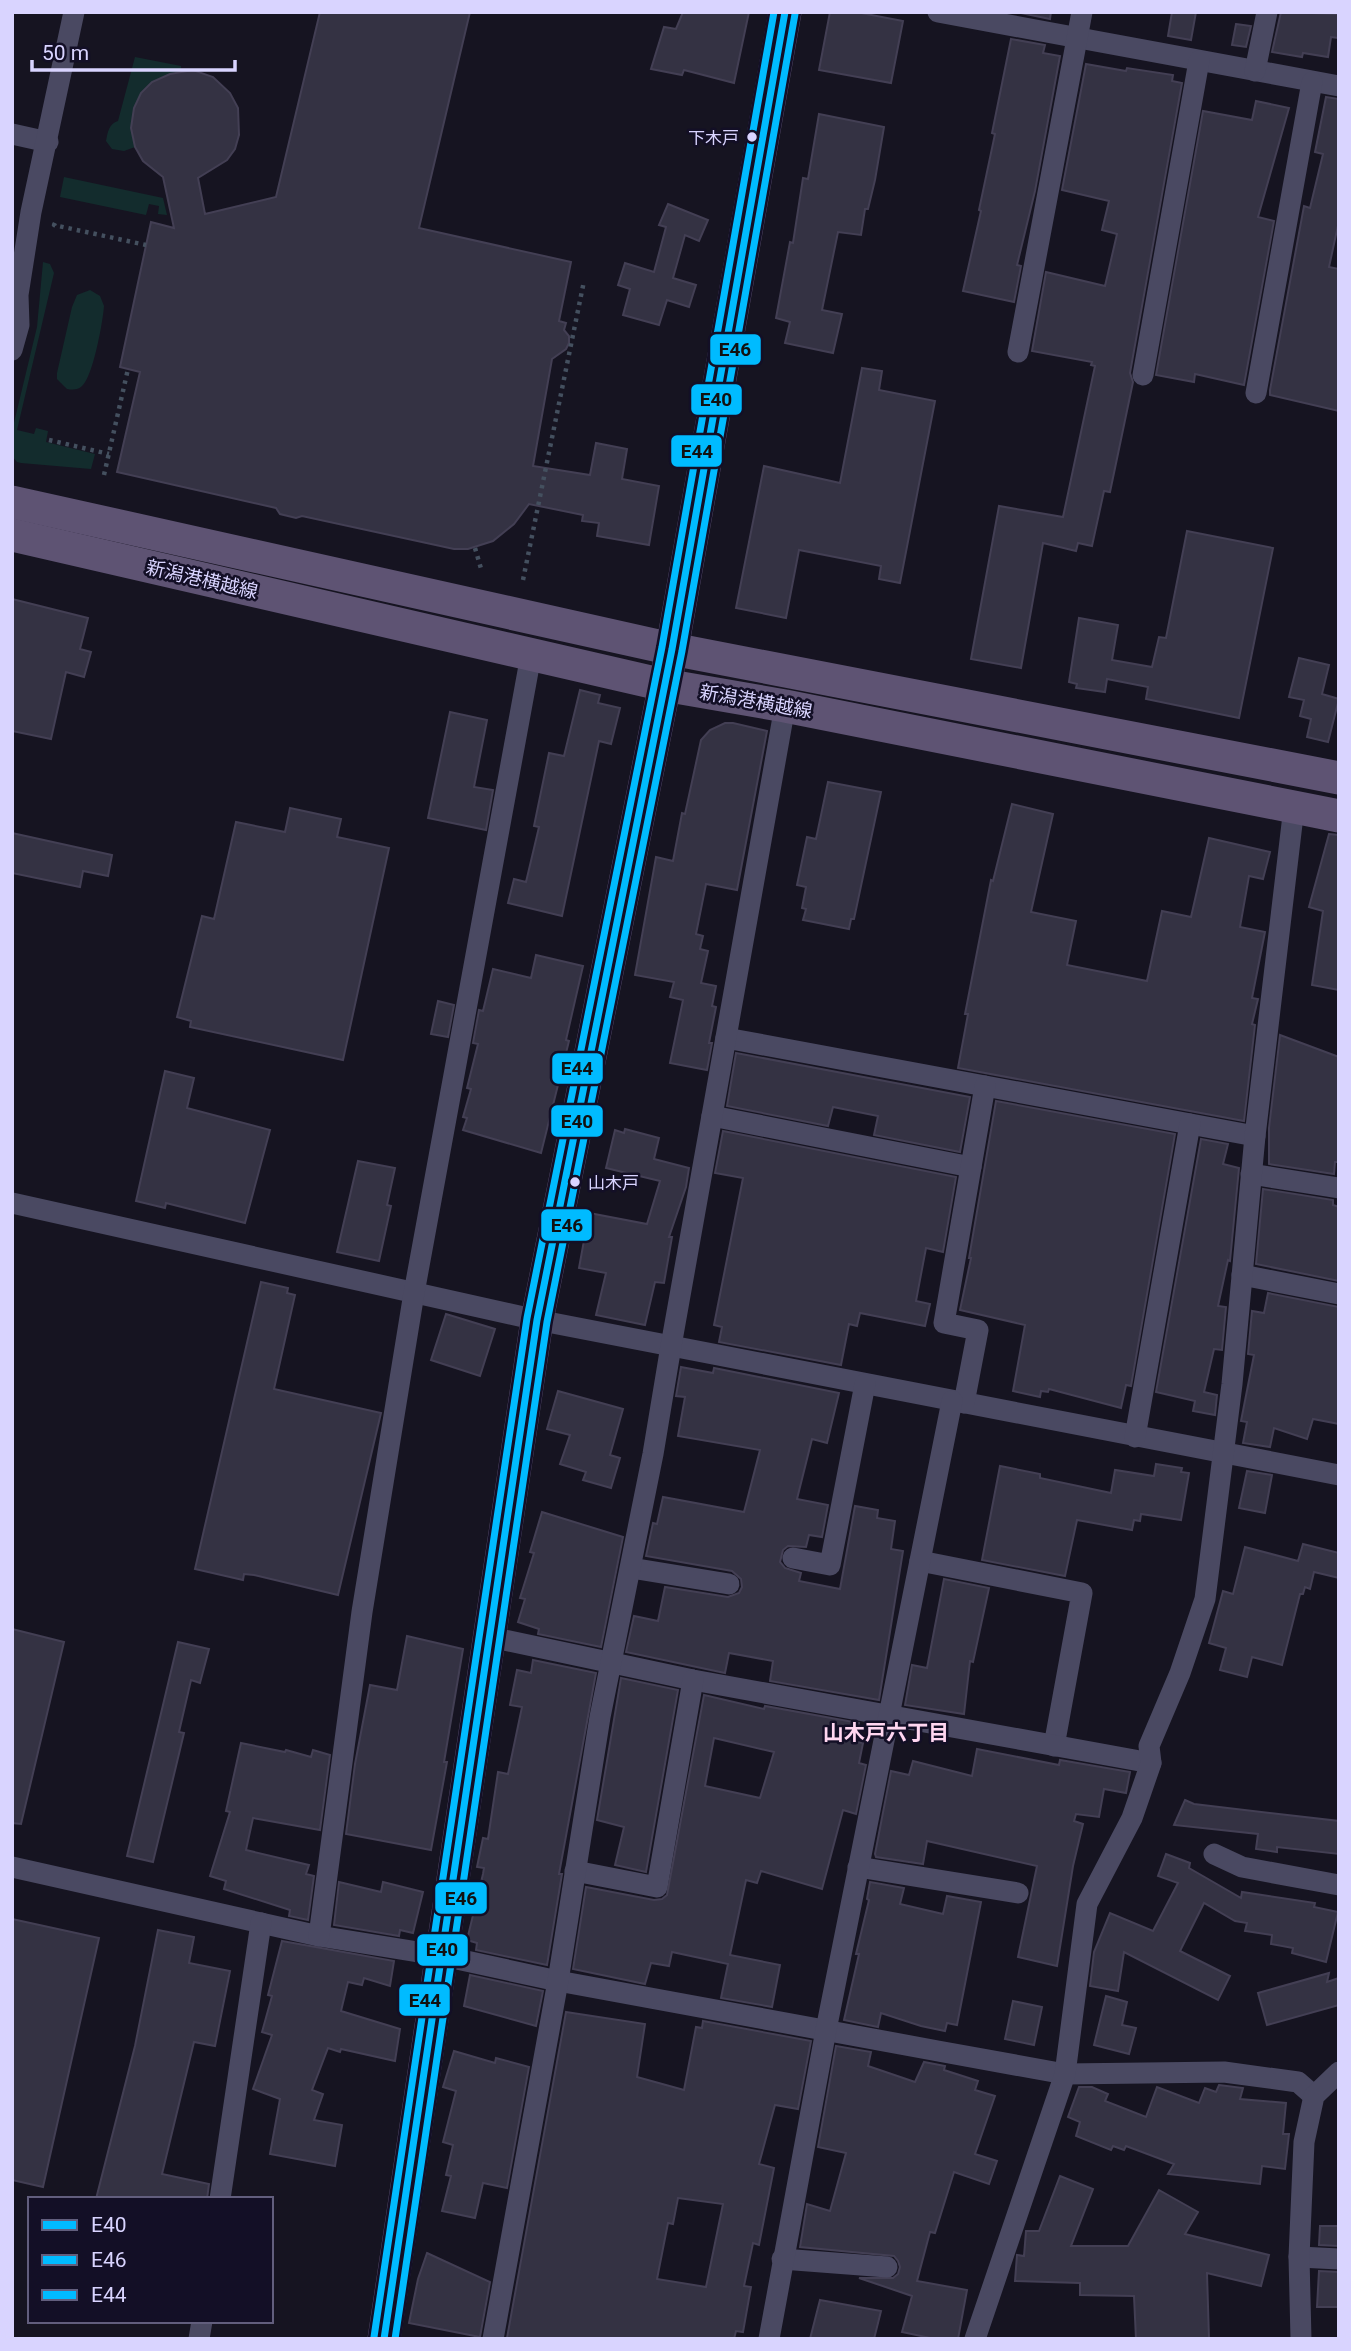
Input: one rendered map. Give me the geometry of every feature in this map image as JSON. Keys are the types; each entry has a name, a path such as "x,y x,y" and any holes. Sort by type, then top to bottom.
{"main road":[{"path":"383,2339 537,1320 672,649 785,12"},
{"name":"新潟港横越線","path":"12,502 672,649 1339,778"},
{"name":"新潟港横越線","path":"12,535 664,685 785,706 1339,816"}],"street":[{"path":"12,350 19,325 18,295 33,204 74,12"},
{"path":"938,12 1339,86"},
{"path":"1018,352 1082,12"},
{"path":"1255,71 1266,12"},
{"path":"1143,375 1199,61"},
{"path":"1256,393 1312,82"},
{"path":"12,134 48,142"},
{"path":"319,1936 362,1612 414,1293 531,654"},
{"path":"493,2339 558,1981 600,1717 653,1454 785,706"},
{"path":"975,2339 1065,2074 1087,1904 1132,1818 1151,1763 1149,1746 1180,1673 1205,1599 1224,1454 1255,1136 1294,807"},
{"path":"726,1038 1255,1136"},
{"path":"769,2339 826,2030 920,1561 978,1329 944,1323 985,1086"},
{"path":"712,1116 971,1167"},
{"path":"1135,1437 1190,1124"},
{"path":"1251,1174 1339,1188"},
{"path":"12,1203 537,1320 1339,1475"},
{"path":"1242,1275 1339,1294"},
{"path":"793,1558 830,1565 865,1384"},
{"path":"920,1561 1082,1594 1054,1746"},
{"path":"631,1567 729,1584"},
{"path":"490,1637 693,1680 1151,1763"},
{"path":"575,1871 657,1887 693,1680"},
{"path":"1214,1854 1242,1867 1339,1885"},
{"path":"12,1867 319,1936 443,1956 558,1981 1065,2074 1224,2072 1297,2082 1314,2096"},
{"path":"858,1867 1018,1892"},
{"path":"220,2197 261,1923"},
{"path":"1301,2339 1299,2257 1304,2141 1314,2096 1339,2072"},
{"path":"1299,2257 1339,2259"},
{"path":"782,2259 887,2267"}],"path":[{"path":"33,204 58,209 54,226 146,245"},
{"path":"523,580 584,281"},
{"path":"104,475 128,369"},
{"path":"49,440 109,454"},
{"path":"475,548 482,572"}],"green space":[{"path":"135,57 181,66 181,71 155,81 139,97 133,119 135,147 124,151 112,149 106,141 107,134 111,126 118,121"},
{"path":"64,177 163,198 167,215 158,214 159,206 149,204 146,215 60,197"},
{"path":"43,262 50,264 54,273 17,430 34,434 36,428 48,431 46,442 95,454 91,469 21,463 12,456 12,431 37,327"},
{"path":"90,290 100,296 104,306 97,348 86,381 79,388 67,389 57,379 57,373 72,307 77,295"}],"building":[{"path":"320,12 470,12 419,228 571,262 559,321 566,323 564,330 569,336 569,343 566,349 552,359 533,466 590,475 596,443 627,449 622,479 659,486 649,545 597,536 599,523 582,521 583,515 529,504 514,524 493,541 468,549 454,549 302,516 296,518 280,514 276,508 117,472 140,372 120,367 151,222 174,228 163,177 143,161 135,147 131,128 134,108 141,93 152,82 170,74 193,70 213,77 230,93 238,108 239,135 235,149 227,160 198,178 205,214 276,197"},
{"path":"683,12 749,12 734,83 684,70 682,75 651,69 664,27 676,29"},
{"path":"830,12 856,12 903,21 891,83 819,70"},
{"path":"1016,12 1051,12 1050,19"},
{"path":"1172,12 1196,12 1191,40 1168,36"},
{"path":"1281,12 1339,14 1339,38 1331,37 1328,57 1303,53 1302,57 1272,52"},
{"path":"1236,24 1251,26 1246,47 1232,45"},
{"path":"1011,39 1045,45 1043,53 1060,56 1035,191 1017,265 1021,266 1014,302 963,291 981,211 979,210 995,134 992,133"},
{"path":"1086,64 1173,75 1172,81 1182,83 1130,373 1133,382 1110,492 1104,491 1092,546 1078,543 1076,551 1043,543 1021,668 971,659 999,506 1063,517 1095,366 1091,365 1092,362 1032,351 1046,272 1105,286 1117,234 1102,230 1109,201 1062,190"},
{"path":"1326,97 1339,99 1339,221 1329,267 1339,269 1339,411 1270,395 1304,206 1310,208 1323,154 1315,152"},
{"path":"1256,101 1289,108 1258,217 1274,221 1244,385 1195,374 1194,382 1156,375 1203,111 1252,120"},
{"path":"819,114 884,127 875,180 868,209 865,209 861,235 838,232 822,310 842,314 833,353 785,343 790,322 776,318 790,242 793,243 803,178 808,179"},
{"path":"668,204 708,220 699,241 685,235 673,278 696,285 689,307 667,300 659,325 623,315 630,289 618,285 625,263 654,272 666,227 659,225"},
{"path":"862,368 882,371 879,390 935,401 900,583 879,579 881,566 799,550 786,618 736,608 764,466 840,483"},
{"path":"1187,531 1273,548 1239,718 1146,699 1148,687 1107,679 1105,692 1076,688 1077,684 1069,682 1079,618 1118,625 1112,660 1152,667 1159,637 1166,638"},
{"path":"12,599 88,618 80,649 91,652 84,677 66,672 51,739 12,731"},
{"path":"1299,658 1329,665 1322,694 1339,699 1328,742 1307,737 1311,719 1300,716 1304,700 1289,697"},
{"path":"580,690 600,695 598,703 620,708 611,744 599,741 562,916 508,903 514,879 526,882 539,827 534,826 549,753 564,756"},
{"path":"450,712 487,720 474,787 493,790 486,830 428,818"},
{"path":"725,723 767,731 737,890 706,884 696,934 703,936 700,949 708,951 701,983 716,986 712,1006 716,1007 707,1070 670,1063 683,1000 670,997 674,982 635,975 656,857 673,861 701,740 710,730"},
{"path":"828,782 881,792 854,919 851,919 849,929 803,920 806,887 797,885 807,837 816,839"},
{"path":"1012,804 1053,814 1031,912 1076,921 1067,965 1147,981 1162,911 1191,917 1209,838 1270,852 1263,879 1249,876 1240,927 1265,932 1252,998 1258,999 1252,1024 1255,1025 1244,1121 958,1068 968,1014 965,1014 991,880 993,881"},
{"path":"290,808 341,819 337,837 389,848 343,1060 190,1027 191,1021 177,1017 202,916 214,919 236,822 285,832"},
{"path":"12,833 112,855 108,876 83,871 80,887 12,873"},
{"path":"1329,834 1339,835 1339,990 1312,985 1323,911 1309,907"},
{"path":"536,955 583,966 566,1040 569,1041 541,1153 463,1130 467,1118 463,1117 471,1089 467,1088 478,1044 473,1043 479,1010 483,1011 493,969 531,978"},
{"path":"438,1001 454,1005 448,1037 431,1034"},
{"path":"1280,1035 1339,1057 1339,1162 1335,1162 1334,1174 1269,1164 1269,1128"},
{"path":"736,1053 970,1097 960,1152 874,1135 878,1116 833,1107 828,1126 727,1106"},
{"path":"165,1071 194,1078 187,1108 270,1130 245,1223 166,1203 165,1208 136,1201"},
{"path":"996,1101 1175,1134 1131,1386 1126,1385 1121,1408 1049,1389 1048,1392 1041,1391 1040,1397 1013,1391 1025,1325 960,1310"},
{"path":"625,1129 659,1138 654,1159 689,1168 686,1187 669,1237 672,1237 664,1283 655,1282 645,1325 596,1315 606,1273 579,1268 589,1213 647,1224 660,1181 606,1168 615,1130 624,1133"},
{"path":"723,1131 956,1177 943,1252 926,1248 916,1301 930,1304 925,1326 860,1313 857,1326 849,1324 841,1365 719,1342 722,1327 714,1325 743,1178 715,1173"},
{"path":"1201,1139 1228,1144 1223,1164 1239,1168 1230,1261 1228,1260 1218,1306 1226,1307 1222,1350 1214,1349 1204,1392 1217,1395 1215,1415 1193,1411 1195,1401 1156,1392"},
{"path":"358,1161 395,1168 387,1205 391,1206 379,1261 337,1252"},
{"path":"1263,1189 1333,1200 1333,1205 1339,1207 1339,1281 1256,1264"},
{"path":"261,1282 288,1288 287,1293 295,1295 274,1389 381,1413 338,1595 254,1575 244,1574 243,1580 195,1569"},
{"path":"1268,1293 1339,1307 1339,1424 1313,1419 1307,1439 1274,1428 1270,1447 1243,1443 1247,1422 1241,1421 1254,1355 1248,1354 1252,1311 1264,1313"},
{"path":"446,1314 495,1329 480,1376 431,1360"},
{"path":"681,1367 713,1373 714,1368 839,1393 827,1443 812,1439 797,1499 828,1505 822,1537 809,1535 806,1547 788,1546 783,1550 780,1562 785,1568 801,1573 799,1581 840,1589 855,1506 878,1510 877,1518 895,1521 891,1549 903,1551 879,1700 770,1681 773,1661 729,1653 725,1673 626,1652 634,1616 658,1621 665,1587 728,1597 739,1593 742,1587 741,1579 732,1571 646,1556 653,1523 657,1524 663,1497 744,1512 760,1450 678,1436 685,1397 676,1396"},
{"path":"558,1391 623,1409 610,1455 620,1458 611,1488 583,1480 586,1472 560,1464 570,1435 547,1429"},
{"path":"1156,1464 1182,1468 1181,1472 1189,1473 1181,1520 1141,1514 1140,1521 1134,1520 1132,1530 1077,1520 1065,1576 982,1560 1000,1466 1040,1474 1040,1478 1111,1493 1115,1470 1154,1476"},
{"path":"1247,1471 1272,1475 1265,1513 1239,1508"},
{"path":"542,1512 623,1537 601,1647 538,1634 539,1629 518,1622 525,1599 520,1598 534,1553 530,1552"},
{"path":"1303,1544 1339,1553 1339,1578 1314,1572 1310,1589 1305,1587 1303,1594 1300,1594 1282,1665 1252,1657 1247,1677 1220,1670 1226,1648 1209,1643 1223,1591 1233,1594 1245,1547 1298,1561"},
{"path":"944,1579 989,1588 973,1662 970,1661 964,1714 905,1705 912,1665 927,1668"},
{"path":"12,1629 64,1642 21,1824 12,1823"},
{"path":"407,1636 463,1649 431,1850 346,1834 355,1764 370,1685 397,1690"},
{"path":"178,1642 209,1649 200,1683 191,1680 179,1732 184,1733 153,1862 127,1856"},
{"path":"533,1660 596,1673 559,1874 562,1874 547,1965 476,1950 477,1943 467,1940 483,1874 484,1868 477,1867 483,1838 488,1839 498,1772 508,1774 522,1707 510,1705 517,1670 531,1673"},
{"path":"621,1678 678,1690 646,1872 615,1865 624,1827 597,1820"},
{"path":"704,1695 764,1709 765,1706 859,1723 856,1742 863,1743 859,1763 866,1765 856,1814 843,1810 822,1889 761,1871 757,1883 746,1880 730,1955 780,1965 772,2007 721,1998 728,1964 672,1952 669,1966 651,1963 645,1984 573,1969 586,1887 654,1900 667,1895","holes":["714,1738 774,1752 760,1798 705,1786"]},
{"path":"241,1743 311,1757 313,1750 330,1755 320,1830 253,1818 246,1850 309,1865 306,1874 314,1876 308,1920 289,1916 290,1910 224,1889 226,1881 210,1876 230,1812 226,1811"},
{"path":"977,1749 1059,1765 1060,1760 1130,1772 1126,1793 1104,1789 1099,1817 1076,1814 1074,1821 1083,1824 1073,1866 1057,1966 1018,1957 1037,1866 927,1841 923,1864 876,1857 891,1771 909,1775 913,1761 972,1776"},
{"path":"1185,1800 1194,1804 1339,1821 1339,1854 1277,1847 1277,1852 1256,1849 1258,1834 1174,1825"},
{"path":"1166,1854 1190,1863 1189,1868 1241,1898 1242,1892 1315,1903 1314,1907 1338,1912 1326,1962 1292,1953 1293,1948 1271,1944 1272,1935 1245,1931 1247,1923 1235,1921 1204,1903 1180,1951 1230,1976 1218,2000 1124,1952 1118,1991 1090,1986 1094,1952 1110,1913 1153,1931 1178,1883 1158,1876"},
{"path":"339,1882 381,1892 383,1882 423,1892 413,1933 400,1930 399,1936 334,1925"},
{"path":"870,1882 904,1888 900,1904 943,1914 947,1896 981,1902 957,2025 947,2023 945,2031 881,2013 878,2027 844,2020 859,1954 856,1954 869,1900"},
{"path":"12,1919 99,1938 43,2187 12,2180"},
{"path":"158,1930 194,1937 189,1963 230,1971 215,2046 194,2042 162,2174 209,2184 207,2197 97,2197 135,2046"},
{"path":"282,1941 394,1961 390,1986 364,1978 362,1985 348,1982 341,2011 400,2029 395,2061 328,2048 312,2090 323,2094 314,2120 342,2125 335,2166 270,2154 280,2099 253,2089 272,2035 262,2032"},
{"path":"1329,1973 1327,1982 1339,1978 1339,2005 1267,2025 1258,1993"},
{"path":"470,1975 543,1991 536,2026 464,2006"},
{"path":"1106,1996 1127,2002 1122,2025 1136,2028 1129,2054 1094,2045"},
{"path":"1013,2001 1042,2007 1034,2045 1005,2039"},
{"path":"566,2012 645,2024 637,2077 684,2090 696,2027 702,2028 703,2021 811,2041 798,2109 775,2105 759,2164 774,2168 759,2245 753,2243 744,2286 751,2287 743,2332 736,2331 734,2339 507,2338","holes":["678,2198 723,2204 706,2287 657,2279 668,2223 673,2224"]},
{"path":"836,2046 871,2052 868,2066 915,2082 924,2062 945,2066 944,2070 978,2081 975,2090 995,2096 975,2154 997,2161 989,2184 954,2172 935,2233 930,2232 917,2281 967,2290 958,2339 935,2339 902,2332 912,2296 859,2278 893,2278 900,2267 894,2256 800,2247 807,2204 830,2211 846,2153 818,2147"},
{"path":"454,2051 495,2063 496,2058 529,2067 507,2188 483,2183 475,2218 442,2211 451,2176 446,2175 453,2145 443,2142 456,2091 443,2087"},
{"path":"1219,2085 1243,2088 1240,2099 1286,2103 1283,2134 1289,2134 1285,2169 1262,2166 1260,2184 1168,2174 1174,2164 1126,2146 1124,2150 1113,2146 1111,2150 1076,2136 1080,2122 1068,2117 1079,2087 1092,2087 1108,2094 1105,2101 1146,2117 1157,2087 1199,2103 1205,2088 1216,2092"},
{"path":"1060,2176 1093,2189 1071,2246 1128,2246 1159,2190 1198,2212 1185,2234 1269,2255 1261,2286 1207,2273 1209,2339 1136,2339 1134,2296 1080,2295 1080,2283 1015,2281 1017,2255 1024,2256 1026,2231 1039,2231"},
{"path":"1320,2226 1339,2226 1339,2246 1319,2245"},
{"path":"427,2253 490,2282 480,2337 409,2323 418,2279"},
{"path":"1319,2271 1339,2272 1339,2307 1317,2307"},
{"path":"820,2300 881,2311 874,2339 810,2339"}],"transit line":[{"name":"E44","path":"374,2337 527,1318 662,647 774,12"},
{"name":"E40","path":"384,2339 537,1320 672,649 785,12"},
{"name":"E46","path":"395,2339 547,1322 682,651 795,14"}],"place":[{"name":"下木戸","path":"752,137"},
{"name":"山木戸","path":"575,1182"}],"district":[{"name":"山木戸六丁目","path":"886,1733"}]}
